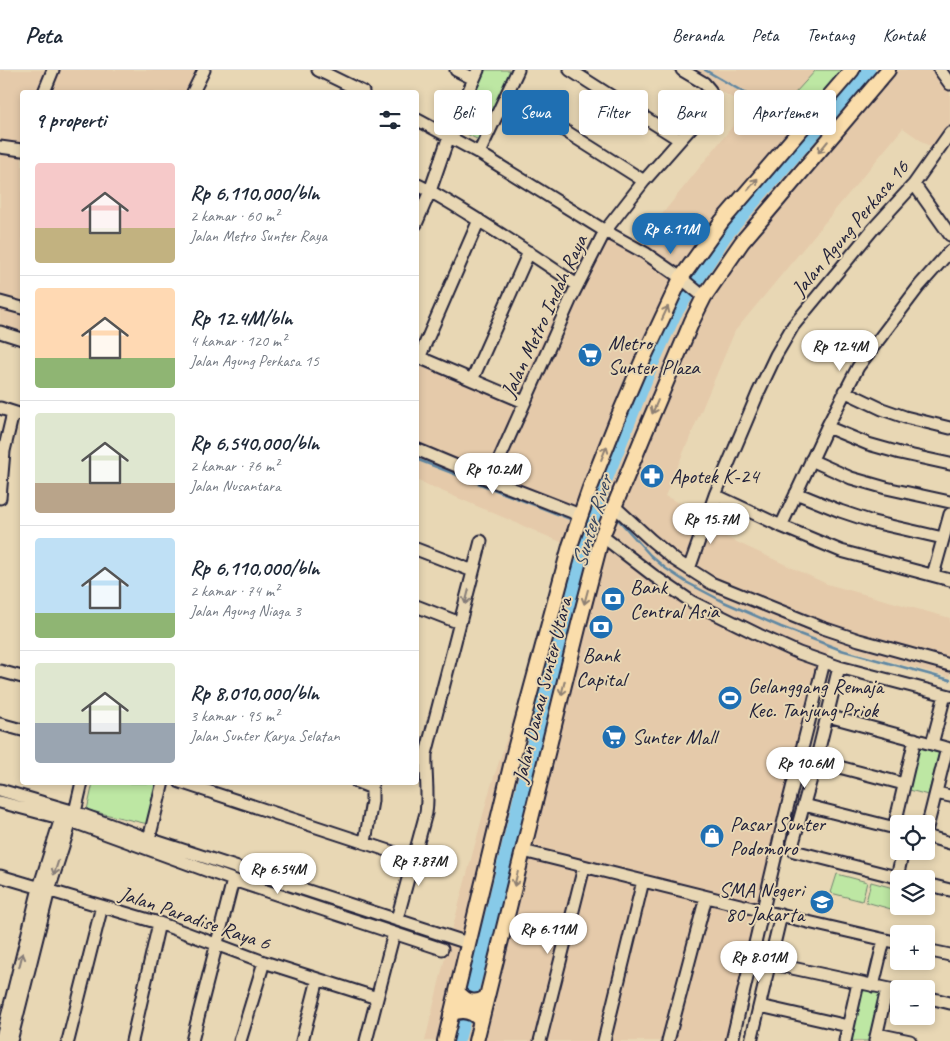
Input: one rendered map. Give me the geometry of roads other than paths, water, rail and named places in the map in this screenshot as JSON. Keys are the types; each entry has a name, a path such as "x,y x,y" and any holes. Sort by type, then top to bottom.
{"main road":[{"name":"Jalan Danau Sunter Utara","path":"476,1041 465,1007 468,943 515,749 573,533 579,517 630,390 684,280 722,221 852,70"},
{"name":"Jalan Danau Sunter Utara","path":"445,1041 465,1007 487,997 603,534 692,321 701,295 742,242 888,70"},
{"path":"465,1007 487,997"}],"street":[{"path":"45,90 53,70"},
{"path":"194,90 204,70"},
{"path":"318,70 359,90"},
{"path":"419,217 449,136 476,75 456,70"},
{"path":"509,90 518,70"},
{"path":"570,70 680,140"},
{"name":"Jalan Metro Indah Raya","path":"490,480 577,285 605,231 644,181 706,112 711,103 710,90 704,83 682,70"},
{"path":"940,70 950,84"},
{"path":"479,153 502,105"},
{"path":"419,121 479,153 605,231 645,253 684,280 701,295"},
{"path":"569,133 644,181"},
{"name":"Jalan Agung Perkasa 16","path":"689,569 715,495 759,391 776,355 793,326 873,229 914,184 950,133"},
{"path":"0,147 20,148"},
{"path":"914,184 950,235"},
{"path":"419,185 479,220 577,285"},
{"path":"419,355 479,220"},
{"path":"781,526 844,391 858,367 920,285 950,251"},
{"path":"472,380 529,252"},
{"path":"0,302 20,307"},
{"path":"0,332 20,338"},
{"path":"419,357 524,402"},
{"path":"844,391 905,417 950,428"},
{"path":"0,408 18,414 2,451 0,498"},
{"path":"827,427 868,444 950,464"},
{"path":"419,450 579,517"},
{"path":"811,460 851,478 877,486 950,502"},
{"path":"796,493 840,511 874,522 943,538"},
{"path":"715,495 781,526 841,551 950,580"},
{"path":"614,509 675,560 711,583 820,627 859,640 950,665"},
{"path":"933,575 950,514"},
{"path":"603,534 654,576 692,602 759,636 839,667 947,696 932,744"},
{"path":"397,919 428,804 426,754 481,541"},
{"path":"419,550 473,571"},
{"path":"419,607 460,623"},
{"path":"732,1041 762,910 824,662"},
{"path":"839,667 828,716 793,843 794,851 890,875"},
{"path":"0,671 20,676"},
{"path":"828,716 948,748 930,815"},
{"path":"0,724 20,729"},
{"path":"898,815 904,784 916,739"},
{"path":"816,761 904,784"},
{"path":"0,1041 44,889 81,785"},
{"path":"149,840 162,785"},
{"path":"189,785 414,859"},
{"path":"365,842 372,801 372,785"},
{"path":"0,790 233,880 442,948"},
{"path":"936,793 950,796"},
{"path":"0,802 69,817 149,840 468,943"},
{"path":"804,805 890,827"},
{"path":"935,839 950,843"},
{"path":"523,851 890,941"},
{"path":"540,1041 584,867"},
{"name":"Jalan Paradise Raya 6","path":"0,876 159,923 264,962 377,998"},
{"path":"192,1041 233,880"},
{"path":"604,1041 643,881"},
{"path":"935,886 950,890"},
{"path":"11,1041 44,889"},
{"path":"668,1041 706,897"},
{"path":"68,1041 102,906"},
{"path":"751,1041 781,915"},
{"path":"132,1041 159,923"},
{"path":"366,1041 394,933"},
{"path":"873,986 884,940"},
{"path":"935,952 950,955"},
{"path":"240,1041 264,962"},
{"path":"769,963 890,990"},
{"path":"302,1041 318,979"},
{"path":"845,1041 858,983"},
{"path":"887,989 876,1037 910,1041"},
{"path":"935,999 950,1002"},
{"path":"760,1006 848,1026"}],"waterway":[{"path":"705,70 740,90"},
{"name":"Sunter River","path":"457,1041 492,916 582,547 604,482 649,369 674,314 724,236 868,70"},
{"path":"419,460 573,520"},
{"path":"598,499 608,510"},
{"path":"616,517 650,555 665,568 686,582 724,602 841,650 950,680"},
{"path":"475,948 482,950"}],"place":[{"name":"Metro Sunter Plaza","path":"590,355"},
{"name":"Apotek K-24","path":"652,476"},
{"name":"Bank Central Asia","path":"613,599"},
{"name":"Bank Capital","path":"601,627"},
{"name":"Gelanggang Remaja Kec. Tanjung Priok","path":"730,698"},
{"name":"Sunter Mall","path":"614,737"},
{"name":"Pasar Sunter Podomoro","path":"712,836"},
{"name":"SMA Negeri 80 Jakarta","path":"822,902"}]}
